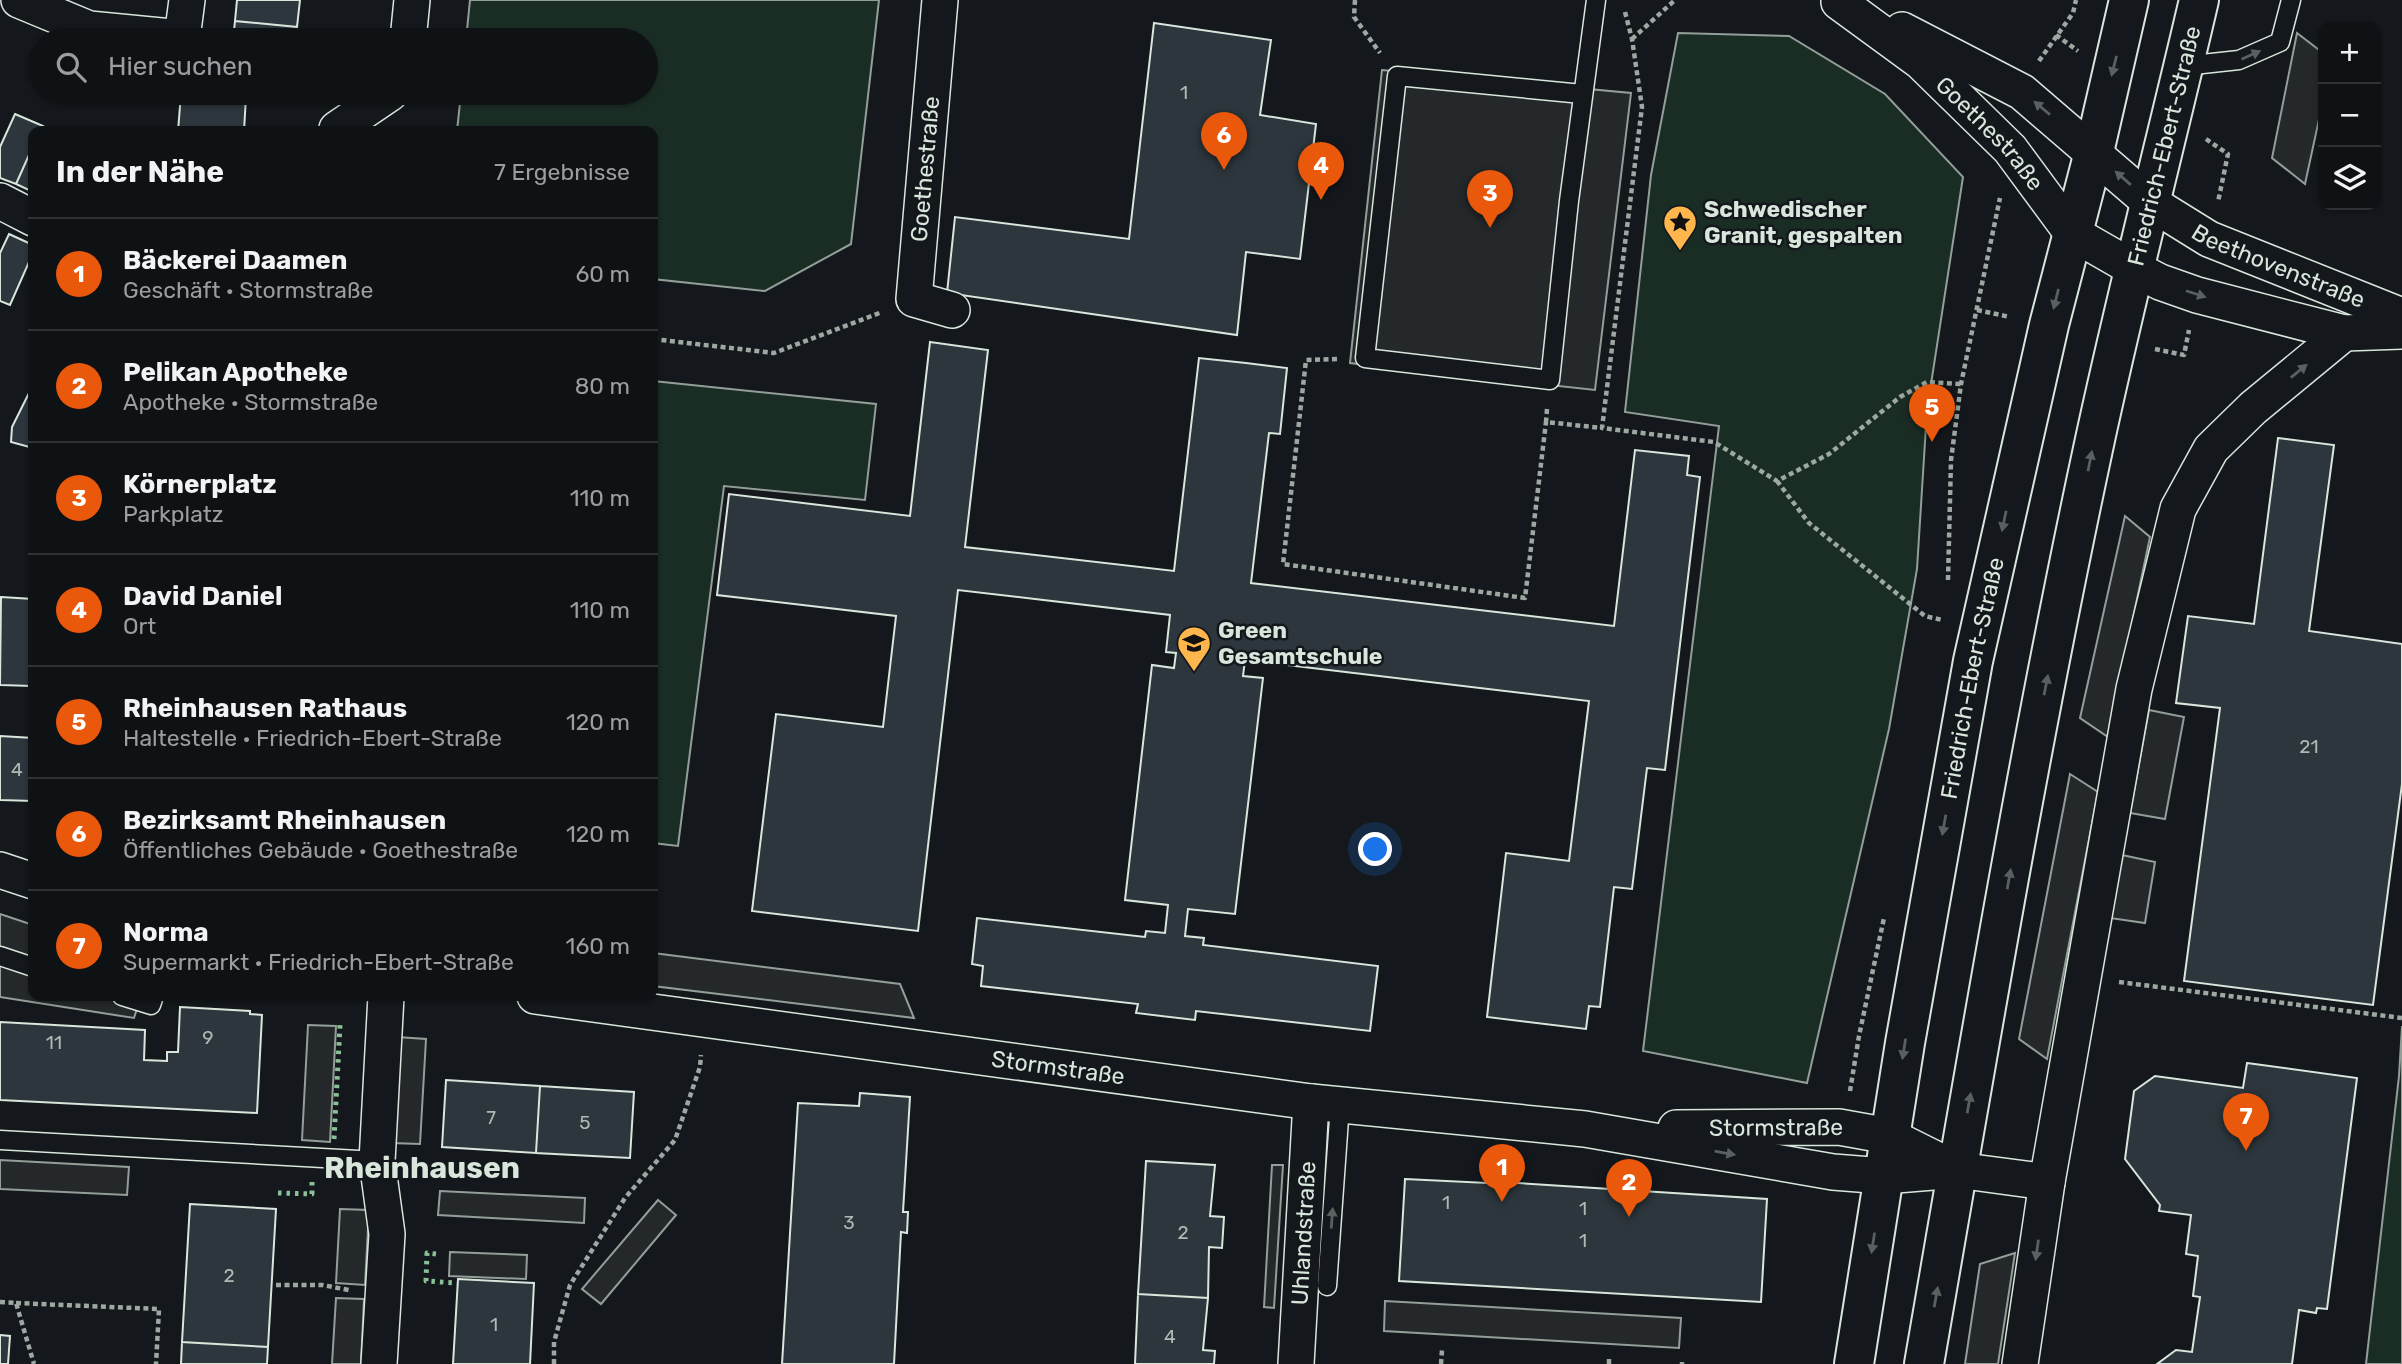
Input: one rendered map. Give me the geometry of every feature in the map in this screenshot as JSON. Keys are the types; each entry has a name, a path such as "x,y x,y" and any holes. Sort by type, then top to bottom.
{"main road":[{"name":"Friedrich-Ebert-Straße","path":"1854,1364 1889,1136 1973,662 2023,437 2129,0"},
{"name":"Friedrich-Ebert-Straße","path":"1924,1364 2033,751 2092,451 2133,268 2199,0"}],"street":[{"path":"19,0 87,28"},
{"path":"183,28 187,0"},
{"path":"409,28 412,0"},
{"name":"Goethestraße","path":"914,299 940,0"},
{"name":"Goethestraße","path":"1836,1 1924,40 2022,92 2094,152"},
{"name":"Goethestraße","path":"1836,1 1921,62 2010,149 2072,233 2133,268"},
{"path":"341,126 372,105"},
{"name":"Beethovenstraße","path":"2094,152 2151,203 2209,239 2402,316"},
{"path":"0,201 28,215"},
{"name":"Beethovenstraße","path":"2133,268 2160,282 2197,295 2344,332 2402,331"},
{"path":"914,299 952,310"},
{"path":"2020,1364 2047,1182 2134,689 2178,509 2211,449 2253,408 2344,332"},
{"path":"0,870 28,879"},
{"path":"379,1364 387,1234 377,1161 386,1001"},
{"name":"Stormstraße","path":"572,1001 1325,1103 1585,1129 1791,1166 1884,1176 1957,1170 2047,1182"},
{"name":"Uhlandstraße","path":"1296,1364 1325,1103"},
{"name":"Stormstraße","path":"1585,1129 1839,1127 1889,1136 1957,1170"}],"lane":[{"path":"1582,94 1397,76 1365,358 1550,380 1582,94 1596,0"},
{"path":"2184,66 2239,61 2280,42 2291,0"},
{"path":"0,956 28,965"},
{"path":"138,1001 151,1005 152,1001"},
{"path":"1325,1103 1327,1286"},
{"path":"0,1139 377,1161"}],"path":[{"path":"1355,0 1353,17 1397,76"},
{"path":"1602,428 1642,107 1632,39 1622,0"},
{"path":"1632,39 1675,0"},
{"path":"2022,92 2026,72 2042,59 2073,13 2076,0"},
{"path":"1948,581 1951,460 1961,384 2010,149"},
{"path":"658,340 774,353 914,299"},
{"path":"1365,358 1306,360 1283,564 1525,597 1550,380"},
{"path":"1777,481 1829,454 1900,397 1927,382 1961,384"},
{"path":"1546,422 1714,442 1777,481 1809,523 1924,616 1947,622"},
{"path":"1839,1127 1850,1091 1885,916"},
{"path":"2084,977 2402,1018"},
{"path":"554,1364 554,1342 570,1285 625,1199 675,1140 700,1067 705,1019"},
{"path":"276,1285 322,1285 336,1289 383,1291"},
{"path":"0,1302 159,1309 156,1364"},
{"path":"16,1303 34,1364"},
{"path":"1441,1364 1442,1350"}],"green space":[{"path":"470,0 879,0 851,244 765,291 658,280 658,126 458,126 460,105 658,105 658,28 467,28"},
{"path":"1678,33 1789,36 1885,94 1963,177 1927,410 1917,569 1889,729 1807,1083 1643,1051 1719,426 1625,412 1651,175"},
{"path":"658,382 876,404 865,500 724,486 678,846 658,844"},
{"path":"2402,1026 2402,1364 2366,1364 2399,1076"}],"shaded area":[{"path":"2297,33 2318,49 2318,124 2305,184 2272,158"},
{"path":"1382,70 1631,93 1595,390 1350,363"},
{"path":"2125,516 2150,537 2108,737 2080,718"},
{"path":"2149,710 2184,717 2165,819 2130,813"},
{"path":"2070,774 2098,792 2047,1059 2019,1039"},
{"path":"2122,855 2155,862 2145,923 2110,918"},
{"path":"0,914 28,923 28,1001 139,1001 134,1018 0,997"},
{"path":"658,954 900,984 914,1018 658,987"},
{"path":"308,1025 336,1026 330,1142 302,1140"},
{"path":"397,1037 426,1039 420,1144 391,1143"},
{"path":"0,1160 129,1167 127,1195 0,1189"},
{"path":"1272,1165 1283,1165 1274,1308 1264,1307"},
{"path":"440,1191 585,1198 584,1223 438,1215"},
{"path":"658,1200 676,1215 601,1304 582,1289"},
{"path":"340,1209 369,1210 365,1285 336,1283"},
{"path":"450,1252 527,1255 526,1279 449,1276"},
{"path":"2015,1253 1998,1364 1965,1364 1980,1264"},
{"path":"336,1298 364,1299 361,1364 332,1364"},
{"path":"1385,1301 1681,1318 1679,1348 1384,1331"}],"building":[{"path":"237,0 300,0 297,27 235,21"},
{"path":"235,21 297,27 297,28 234,28"},
{"path":"1154,23 1271,40 1260,115 1316,124 1300,259 1246,252 1237,335 947,293 955,217 1129,239"},
{"path":"180,105 246,105 244,126 178,126"},
{"path":"15,114 43,126 28,126 28,157 16,184 0,178 0,147"},
{"path":"28,157 28,190 16,184"},
{"path":"9,234 28,243 28,264 10,305 0,301 0,253"},
{"path":"930,342 988,350 965,547 1174,571 1199,358 1246,363 1287,368 1280,434 1269,433 1251,583 1614,626 1635,450 1689,456 1687,475 1700,477 1665,770 1647,768 1632,889 1614,887 1600,1007 1589,1006 1586,1029 1487,1017 1506,853 1569,861 1589,701 1245,660 1243,676 1263,678 1235,914 1188,909 1185,936 1204,938 1203,945 1378,966 1370,1031 1196,1011 1195,1020 1136,1013 1138,1004 981,986 983,966 972,964 977,918 1145,937 1146,931 1165,933 1168,905 1125,900 1152,665 1174,668 1176,653 1166,652 1170,615 958,590 918,931 752,911 776,714 883,727 896,616 717,595 729,494 910,516"},
{"path":"28,395 28,447 11,442 12,427"},
{"path":"2278,438 2334,445 2309,631 2402,644 2402,784 2373,1005 2184,981 2220,708 2176,703 2188,616 2254,624"},
{"path":"1,597 28,599 28,686 0,685"},
{"path":"0,736 28,738 28,801 0,800"},
{"path":"180,1007 250,1011 250,1014 262,1015 257,1113 0,1100 0,1022 145,1030 144,1060 167,1061 167,1052 178,1052"},
{"path":"2247,1063 2357,1078 2327,1309 2317,1308 2316,1313 2299,1310 2292,1364 2157,1364 2176,1350 2192,1352 2200,1297 2193,1296 2198,1256 2186,1254 2191,1215 2159,1211 2160,1205 2125,1159 2134,1091 2155,1076 2243,1088"},
{"path":"446,1080 540,1086 536,1153 442,1147"},
{"path":"540,1086 634,1092 630,1158 536,1153"},
{"path":"860,1093 910,1097 903,1212 908,1212 907,1233 901,1232 894,1364 782,1364 798,1103 859,1106"},
{"path":"1146,1161 1215,1165 1210,1216 1224,1217 1222,1248 1209,1247 1208,1298 1138,1294"},
{"path":"1405,1179 1487,1181 1767,1199 1761,1302 1399,1281"},
{"path":"190,1204 276,1209 268,1347 182,1342"},
{"path":"458,1279 534,1283 530,1364 453,1364"},
{"path":"1138,1294 1208,1298 1203,1350 1215,1351 1214,1364 1135,1364"},
{"path":"0,1335 10,1336 8,1364 0,1364"},
{"path":"182,1342 268,1347 267,1364 181,1364"}],"hedge":[{"path":"334,1139 340,1025"},
{"path":"278,1193 312,1194 312,1180"},
{"path":"436,1254 427,1253 426,1281 457,1283"}],"place":[{"name":"Bezirksamt Rheinhausen","path":"1224,170"},
{"name":"David Daniel","path":"1321,200"},
{"name":"Körnerplatz","path":"1490,228"},
{"name":"Schwedischer Granit, gespalten","path":"1680,252"},
{"name":"Rheinhausen Rathaus","path":"1932,442"},
{"name":"Green Gesamtschule","path":"1194,673"},
{"name":"Norma","path":"2246,1151"},
{"name":"Bäckerei Daamen","path":"1502,1202"},
{"name":"Pelikan Apotheke","path":"1629,1217"}],"district":[{"name":"Rheinhausen","path":"422,1168"}]}
